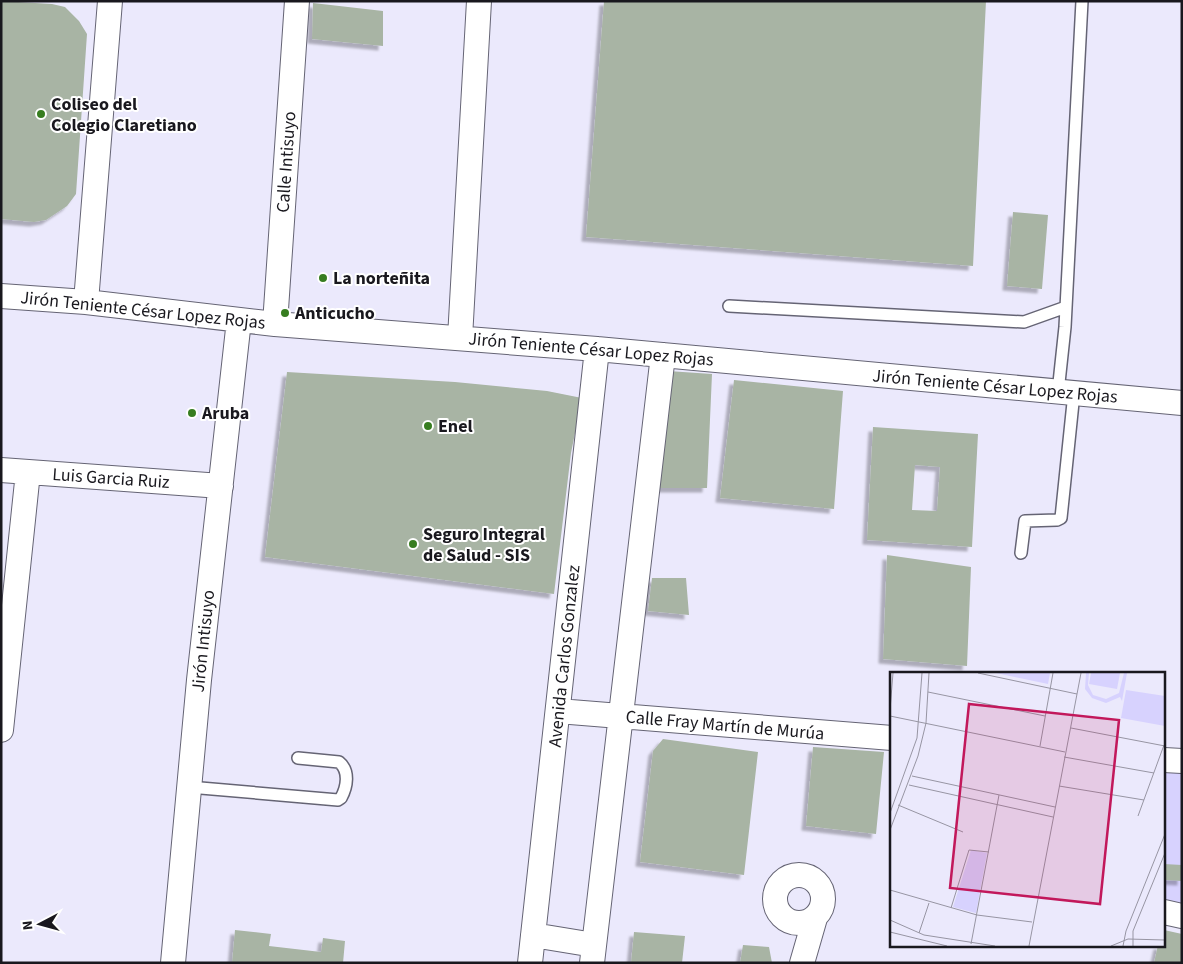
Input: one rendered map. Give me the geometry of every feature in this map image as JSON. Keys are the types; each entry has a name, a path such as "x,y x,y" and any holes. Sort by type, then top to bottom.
{"street":[{"path":"86,302 110,1"},
{"name":"Calle Intisuyo","path":"275,324 296,1"},
{"path":"460,338 480,1"},
{"name":"Jirón Teniente César Lopez Rojas","path":"1,296 86,302 275,324 598,349 1182,403"},
{"name":"Jirón Intisuyo","path":"173,963 189,787 239,320"},
{"name":"Avenida Carlos Gonzalez","path":"530,963 598,349"},
{"path":"533,935 593,954 663,355"},
{"name":"Luis Garcia Ruiz","path":"1,470 221,486"},
{"path":"1,730 28,472"},
{"name":"Calle Fray Martín de Murúa","path":"558,711 890,738"},
{"path":"1166,760 1182,761"},
{"path":"1166,912 1182,916"},
{"path":"802,963 806,927"}],"lane":[{"path":"1021,552 1025,521 1057,520 1061,518 1066,393 1066,307 1082,1"},
{"path":"729,306 1024,322 1066,307"},
{"path":"189,787 338,800 341,798 345,788 346,772 343,765 339,762 298,758"}],"shaded area":[{"path":"1166,767 1182,768 1182,904 1166,900"}],"building":[{"name":"Coliseo del Colegio Claretiano","path":"1,1 52,4 65,7 79,21 87,34 76,194 67,206 46,220 34,222 1,219"},
{"path":"604,1 986,1 973,266 586,237"},
{"path":"313,3 383,11 383,46 312,39"},
{"path":"1013,212 1048,215 1042,289 1007,286"},
{"path":"668,371 712,374 707,488 656,488"},
{"name":"Enel","path":"287,372 455,382 547,391 582,398 571,453 554,594 265,557"},
{"path":"734,380 843,391 834,509 720,498"},
{"path":"873,427 978,434 972,547 867,540","holes":["915,465 940,467 937,511 912,510"]},
{"path":"887,555 971,567 967,666 883,659"},
{"path":"652,578 686,578 689,615 648,611"},
{"path":"663,739 758,752 744,875 640,862 653,751"},
{"path":"813,747 884,752 876,834 806,826"},
{"path":"1166,864 1182,865 1182,881 1166,880"},
{"path":"235,930 271,934 269,946 321,952 323,938 345,941 343,963 232,963"},
{"path":"1166,930 1182,934 1182,963 1154,963 1158,946 1166,946"},
{"path":"634,932 685,936 682,963 631,963"},
{"path":"743,945 769,947 772,963 740,963"}],"place":[{"name":"Coliseo del Colegio Claretiano","path":"41,114"},
{"name":"La norteñita","path":"323,278"},
{"name":"Anticucho","path":"285,313"},
{"name":"Aruba","path":"192,413"},
{"name":"Enel","path":"428,426"},
{"name":"Seguro Integral de Salud - SIS","path":"413,544"}]}
